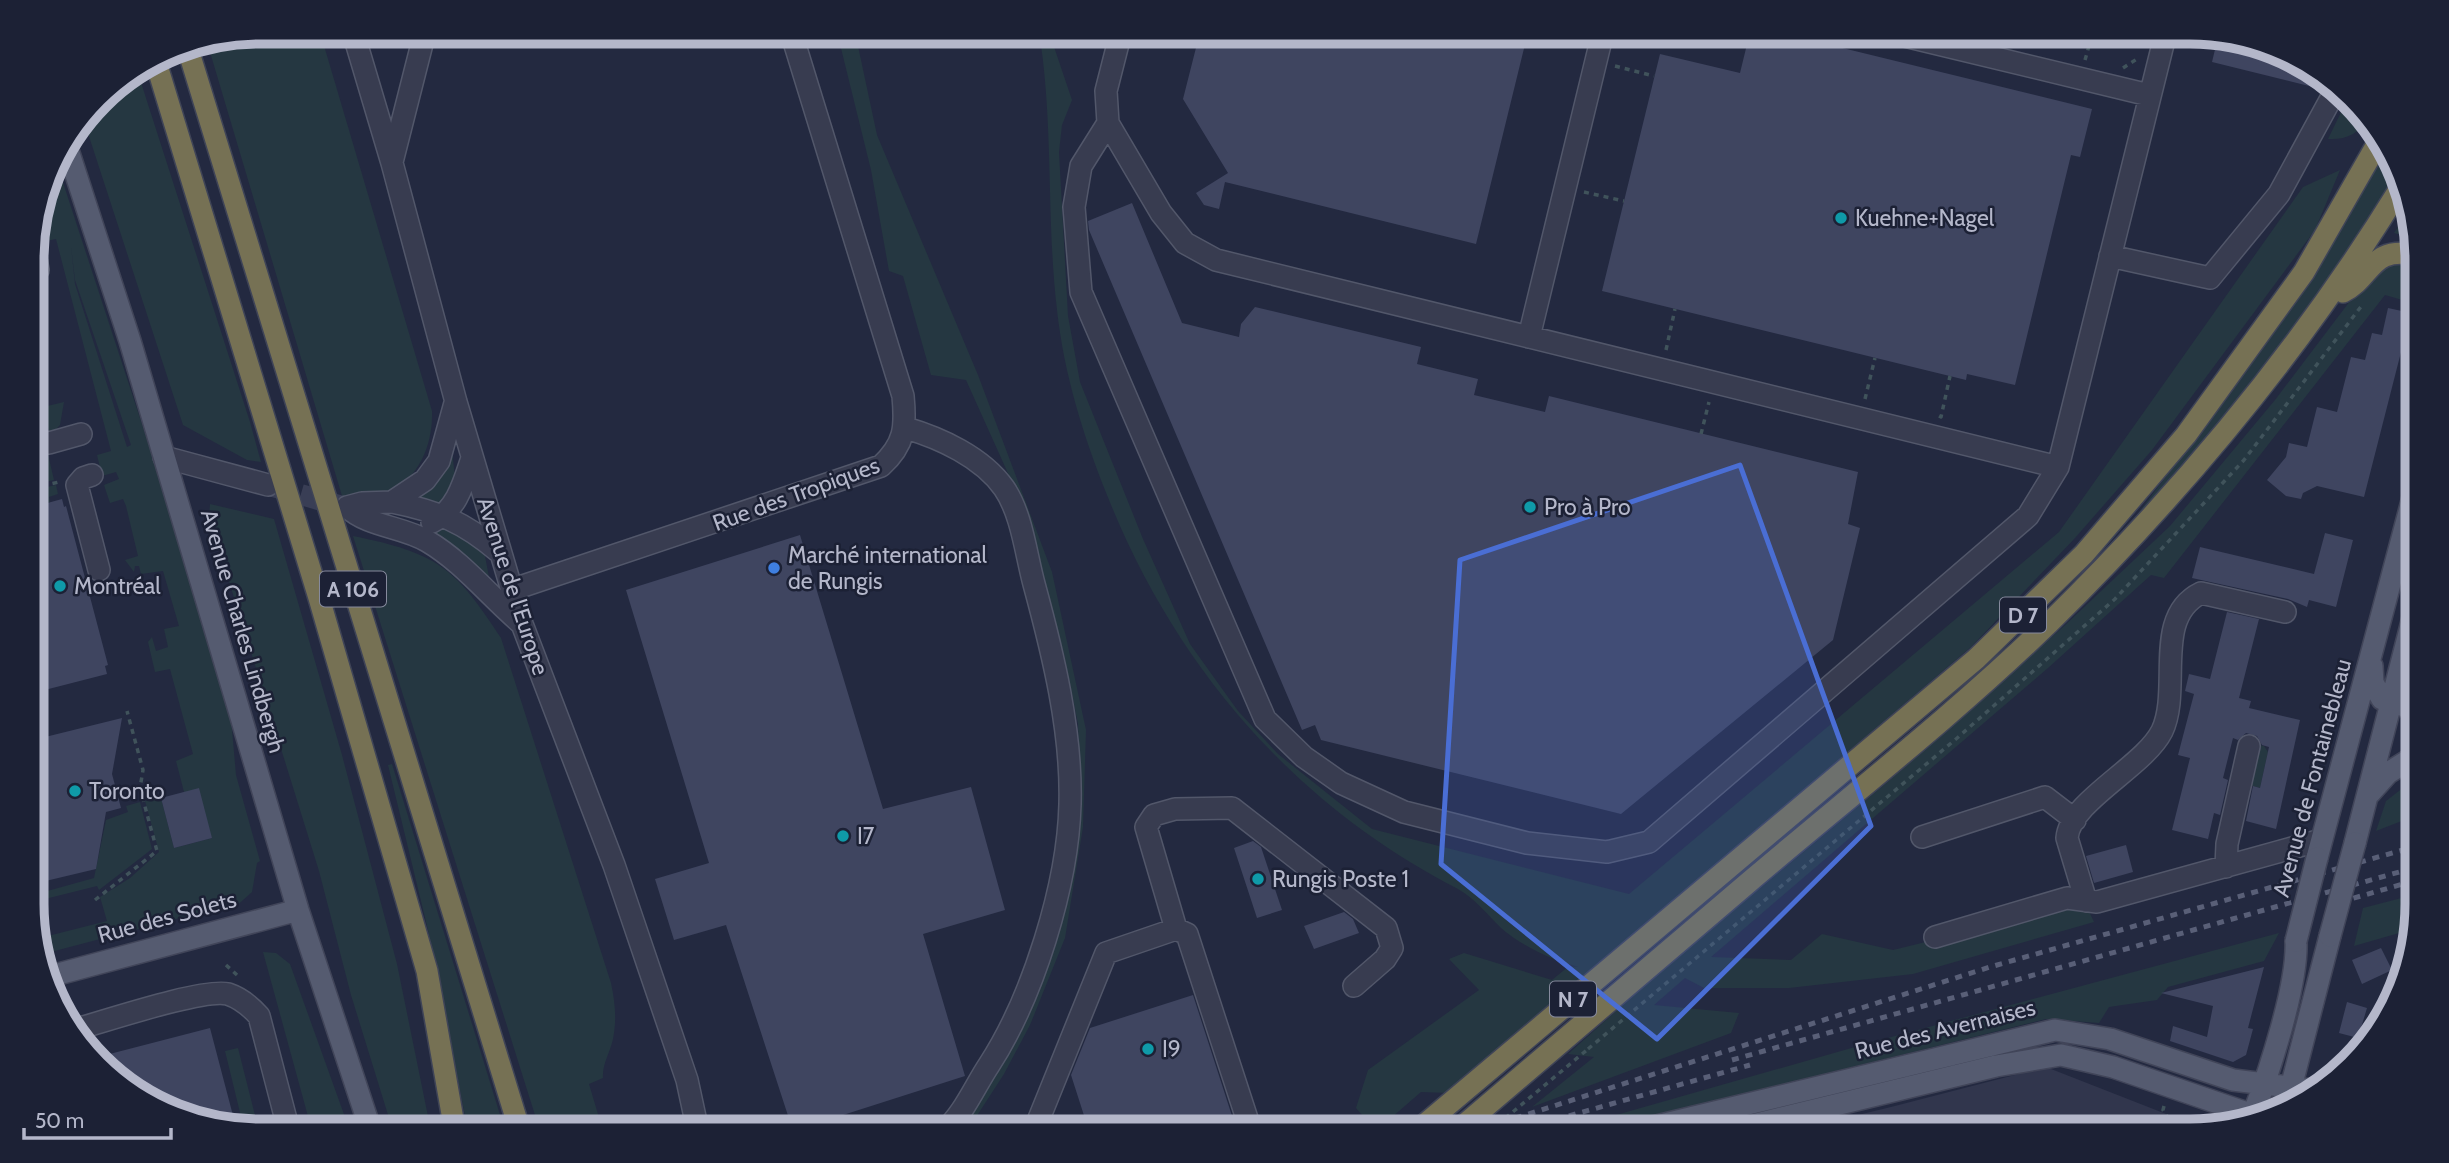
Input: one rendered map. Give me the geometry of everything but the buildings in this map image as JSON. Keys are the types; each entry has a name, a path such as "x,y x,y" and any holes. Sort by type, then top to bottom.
{"highway":[{"name":"A 106","path":"190,55 516,1119"},
{"name":"A 106","path":"158,69 311,571 427,971 452,1119"},
{"name":"D 7","path":"1686,903 1976,659 2055,585 2112,524 2186,435 2304,272 2375,149"},
{"name":"D 7","path":"1714,912 2050,621 2122,549 2259,389 2330,294 2395,195"},
{"path":"2330,294 2347,291 2383,257 2405,254"},
{"name":"N 7","path":"1432,1119 1686,903"},
{"name":"N 7","path":"1471,1119 1714,912"}],"main road":[{"name":"Avenue Charles Lindbergh","path":"69,158 130,341 298,910 367,1119"},
{"name":"Avenue de Fontainebleau","path":"2255,1109 2265,1084 2295,959 2296,940 2372,653 2405,561"},
{"path":"2289,1094 2405,651"},
{"path":"2372,653 2376,692 2392,704 2405,707"},
{"path":"2369,794 2388,773 2405,762"},
{"name":"Rue des Solets","path":"56,975 298,910"},
{"name":"Rue des Avernaises","path":"1686,1119 2055,1030 2110,1039 2233,1080 2265,1084 2289,1094"},
{"path":"1777,1119 1996,1066 2061,1055 2113,1067 2245,1112"}],"street":[{"name":"Avenue de l'Europe","path":"357,44 392,163 456,402 500,552 514,589 522,624 619,878 687,1080 695,1119"},
{"path":"392,163 422,44"},
{"path":"794,44 892,358 903,396 906,428 951,445 991,474 1004,488 1013,508 1044,621 1067,743 1070,805 1058,892 1035,967 1002,1045 954,1119"},
{"path":"1118,44 1107,91 1108,123 1161,213 1185,243 1216,260 2058,467"},
{"path":"1530,337 1600,44"},
{"path":"1938,44 2149,95"},
{"path":"1108,123 1081,166 1074,206 1081,292 1265,719 1304,757 1341,783 1404,812 1527,843 1607,852 1649,842 2028,516 2058,467 2163,44"},
{"path":"2110,256 2210,278 2279,194 2332,98"},
{"path":"392,502 425,480 439,461 456,402"},
{"name":"Rue des Tropiques","path":"514,589 881,466 895,453 906,428"},
{"path":"44,442 82,434"},
{"path":"164,457 268,485"},
{"path":"408,531 445,516 464,484 472,458"},
{"path":"92,475 83,478 77,485 99,570"},
{"path":"500,552 473,530 445,516 392,502 362,503 346,507 360,519 408,531 428,542 463,569 522,624"},
{"path":"2083,894 2067,838 2068,829 2092,800 2142,756 2162,730 2172,700 2172,633 2188,599 2201,593 2285,612"},
{"path":"2226,867 2227,844 2249,746"},
{"path":"1922,837 2045,797 2075,820"},
{"path":"1176,929 1146,827 1148,821 1154,815 1184,807 1232,808 1386,928 1392,948 1385,959 1354,986"},
{"path":"1935,937 2083,894 2097,902 2226,867 2319,849"},
{"path":"1039,1119 1106,954 1176,929 1187,934 1247,1119"},
{"path":"83,1027 201,996 230,995 250,1006 259,1016 286,1119"}],"path":[{"path":"2085,64 2090,44"},
{"path":"1613,65 1654,76"},
{"path":"1582,191 1624,201"},
{"path":"1664,350 1675,309"},
{"path":"1865,398 1875,358"},
{"path":"1941,417 1950,376"},
{"path":"1701,434 1710,400"},
{"path":"44,485 61,481"},
{"path":"95,900 158,850 140,788 143,771 127,711"},
{"path":"1504,1119 1588,1049"},
{"path":"2166,1101 2163,1110 2169,1119"}],"highlighted area":[{"path":"1740,465 1871,826 1657,1039 1441,864 1460,560"}],"shaded area":[{"path":"245,44 324,44 432,411 427,447 409,478 383,496 345,506 209,50"},
{"path":"840,44 858,44 877,135 978,375 1052,572 1086,730 1083,827 1065,938 1030,1025 1004,1074 975,1119 964,1119 996,1074 1080,795 1078,724 1064,654 1011,480 966,380 931,375 903,276 889,271 871,170"},
{"path":"1041,44 1053,44 1072,100 1062,125 1059,152 1068,316 1080,382 1143,539 1190,644 1238,711 1278,754 1372,829 1629,894 2059,532 2303,187 2340,170 2315,230 2152,450 2075,538 1971,647 1448,1093 1421,1092 1390,1119 1366,1119 1356,1108 1368,1070 1479,990 1449,959 1464,953 1552,980 1569,966 1578,967 1518,941 1464,893 1398,855 1343,816 1292,772 1246,724 1204,672 1167,617 1135,558 1107,495 1082,427 1064,357 1054,275"},
{"path":"140,80 261,462 247,460 183,425 87,130 117,97"},
{"path":"2343,108 2360,127 2351,135 2328,139"},
{"path":"2379,157 2392,185 2368,225 2275,355 2207,437 2136,516 2220,405"},
{"path":"61,175 171,513 231,718 236,775 260,861 257,863 252,892 233,909 218,908 50,952 47,936 107,921 100,897 130,878 159,852 145,801 161,798 174,848 212,838 184,792 176,761 193,754 170,669 155,672 148,642 152,637 156,651 168,647 164,629 179,626 163,571 141,574 139,566 135,566 134,572 125,560 138,556 123,499 110,503 104,485 119,479 116,472 102,476 97,455 111,451 56,239 45,241 47,225 51,224 48,215","holes":["71,246 75,280 131,445 127,447 75,284"]},
{"path":"2401,222 2403,236 2394,233"},
{"path":"2405,264 2405,301 2385,295 2164,578 2151,575 2048,668 1711,957 1791,960 1822,934 1893,950 2085,903 2094,922 1913,974 1789,988 1704,988 1685,978 1654,1005 1739,1013 1731,1033 1532,1107 1594,1057 1568,1054 1663,969 1885,784 2063,627 2170,526 2275,400 2375,268"},
{"path":"64,402 60,425 50,435 44,411 44,407"},
{"path":"47,450 54,480 44,482 44,451"},
{"path":"452,451 455,477 439,505 419,499 418,496"},
{"path":"56,485 58,494 49,497 50,502 44,504 44,488"},
{"path":"210,504 274,519 342,755 397,964 429,1119 389,1119 351,995 319,871 209,517"},
{"path":"442,524 484,551 489,577 486,579 427,533"},
{"path":"353,536 405,549 441,567 470,594 501,638 611,983 615,1011 613,1039 603,1078 589,1084 599,1119 536,1119"},
{"path":"2254,744 2264,746 2268,752 2260,788 2244,784"},
{"path":"392,764 501,1119 466,1119 428,930 388,765"},
{"path":"2405,786 2405,820 2376,831 2386,801"},
{"path":"140,802 152,849 99,890 97,886 44,899 44,892 94,878 106,820 128,812 126,806"},
{"path":"2405,897 2403,932 2354,946 2363,908"},
{"path":"2279,933 2264,961 2168,987 2157,1000 2109,1007 2099,1023 2046,1019 1642,1119 1602,1119 1869,1043"},
{"path":"263,952 276,953 290,964 346,1119 309,1119"},
{"path":"238,1048 256,1119 241,1118 225,1051"},
{"path":"2046,1067 2179,1119 1842,1119"}],"tunnel":[{"path":"271,486 341,506"}],"railway":[{"path":"1513,1119 1990,967 2405,849"},
{"path":"1732,1060 2405,870"},
{"path":"2340,902 2405,883"},
{"path":"1558,1119 1750,1065"}],"place":[{"name":"Kuehne+Nagel","path":"1841,218"},
{"name":"Pro à Pro","path":"1530,507"},
{"name":"Marché international de Rungis","path":"774,568"},
{"name":"Montréal","path":"60,586"},
{"name":"Toronto","path":"75,791"},
{"name":"I7","path":"843,836"},
{"name":"Rungis Poste 1","path":"1258,879"},
{"name":"I9","path":"1148,1049"}]}
